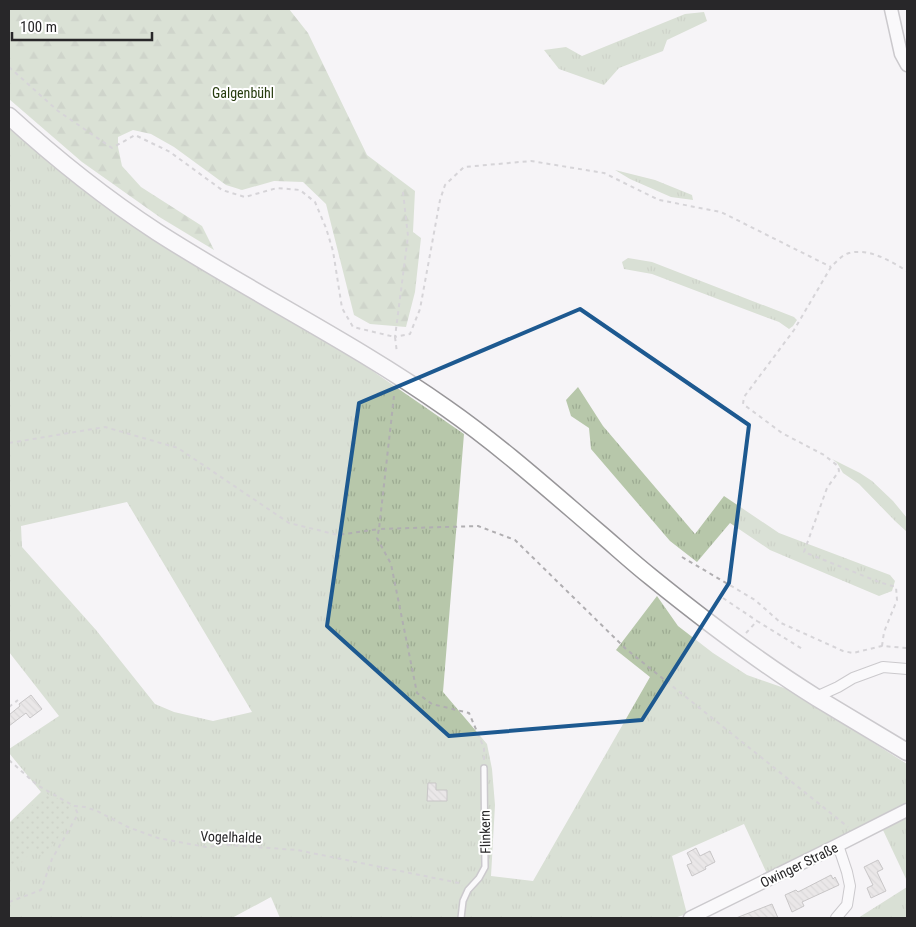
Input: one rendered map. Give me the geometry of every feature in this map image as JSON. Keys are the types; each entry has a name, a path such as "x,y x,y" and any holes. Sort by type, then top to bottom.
{"main road":[{"path":"9,116 115,203 156,231 362,352 453,413 518,464 649,576 722,633 816,697 906,751"}],"street":[{"path":"891,9 901,54 907,65"},
{"path":"816,697 838,688 853,678 883,667 907,669"},
{"name":"Owinger Straße","path":"690,918 907,810"},
{"path":"836,918 847,905 850,886 838,845"}],"lane":[{"name":"Flinkern","path":"461,918 463,901 468,890 479,878 485,867 484,768"}],"path":[{"path":"9,67 58,111 112,148 135,135 170,152 222,190 245,197 277,188 300,190 315,202 326,228 334,251 342,308 354,328 395,337 410,334 420,309 440,200 445,185 464,167 471,166 531,161 604,173 659,200 721,212 831,267"},
{"path":"397,353 395,337 408,236 403,192"},
{"path":"882,646 884,632 897,600 896,587 804,552 827,488 839,471 838,466 824,455 782,433 743,404 744,397 794,330 831,267 837,261 847,253 861,252 876,255 893,262 907,271"},
{"path":"394,396 377,538 391,564 417,693 432,704 469,714 484,748 484,768"},
{"path":"9,443 105,427 178,448 289,522 338,536 379,529 478,526 515,540 626,649 858,835"},
{"path":"682,557 755,600 781,623 843,651 853,653 882,646 907,648"},
{"path":"723,598 804,650"},
{"path":"746,633 757,621"},
{"path":"9,707 18,700"},
{"name":"Vogelhalde","path":"9,760 37,785 74,806 97,811 128,828 158,838 206,847 229,845 297,850 459,883 468,890"},
{"path":"9,902 41,890 52,859 78,814 74,806"}],"highlighted area":[{"path":"580,309 749,425 729,583 642,720 449,736 327,626 359,403"}],"green space":[{"name":"Galgenbühl","path":"9,9 289,9 308,33 367,155 415,191 413,232 421,238 415,292 406,327 370,324 354,315 326,204 303,182 274,181 242,190 226,185 174,147 151,134 133,130 118,137 122,166 141,187 202,226 214,250 161,218 82,162 9,99"},
{"path":"704,12 707,21 667,40 663,51 619,68 604,85 559,69 544,50 566,47 582,56 685,14"},
{"path":"9,127 49,162 151,237 348,354 464,434 443,692 487,744 492,769 495,805 491,876 533,881 650,677 616,650 657,596 678,626 713,653 747,675 790,690 907,764 907,807 768,876 744,824 672,856 687,914 674,918 280,918 271,897 232,918 9,918 9,823 41,792 9,753 9,749 59,716 9,652","holes":["127,502 252,712 213,721 174,712 155,704 96,630 22,547 21,526"]},
{"path":"615,170 655,180 692,195 693,200 671,197 630,179"},
{"path":"628,258 652,262 794,317 797,320 789,329 779,322 652,274 624,269 622,262"},
{"path":"578,387 603,426 695,534 724,496 779,533 890,575 895,581 892,591 879,596 770,550 730,523 697,562 670,541 591,449 589,428 571,416 566,400"},
{"path":"832,459 872,481 893,501 907,518 907,532 859,484 843,473"},
{"path":"47,794 70,804 69,819 62,832 43,857 34,849 16,868 9,862 9,824"},
{"path":"907,816 907,881 882,828"},
{"path":"907,887 907,918 858,918"}],"building":[{"path":"31,695 42,709 30,718 26,713 9,726 9,715"},
{"path":"428,783 436,783 436,790 447,790 447,801 427,801"},
{"path":"696,848 700,856 710,851 715,862 692,876 687,865 692,863 687,853"},
{"path":"878,860 883,869 877,872 886,891 871,898 867,888 873,885 864,867"},
{"path":"831,875 833,879 835,877 839,885 802,902 804,906 792,912 785,895 796,890 798,892"},
{"path":"772,904 778,918 736,918"}]}
